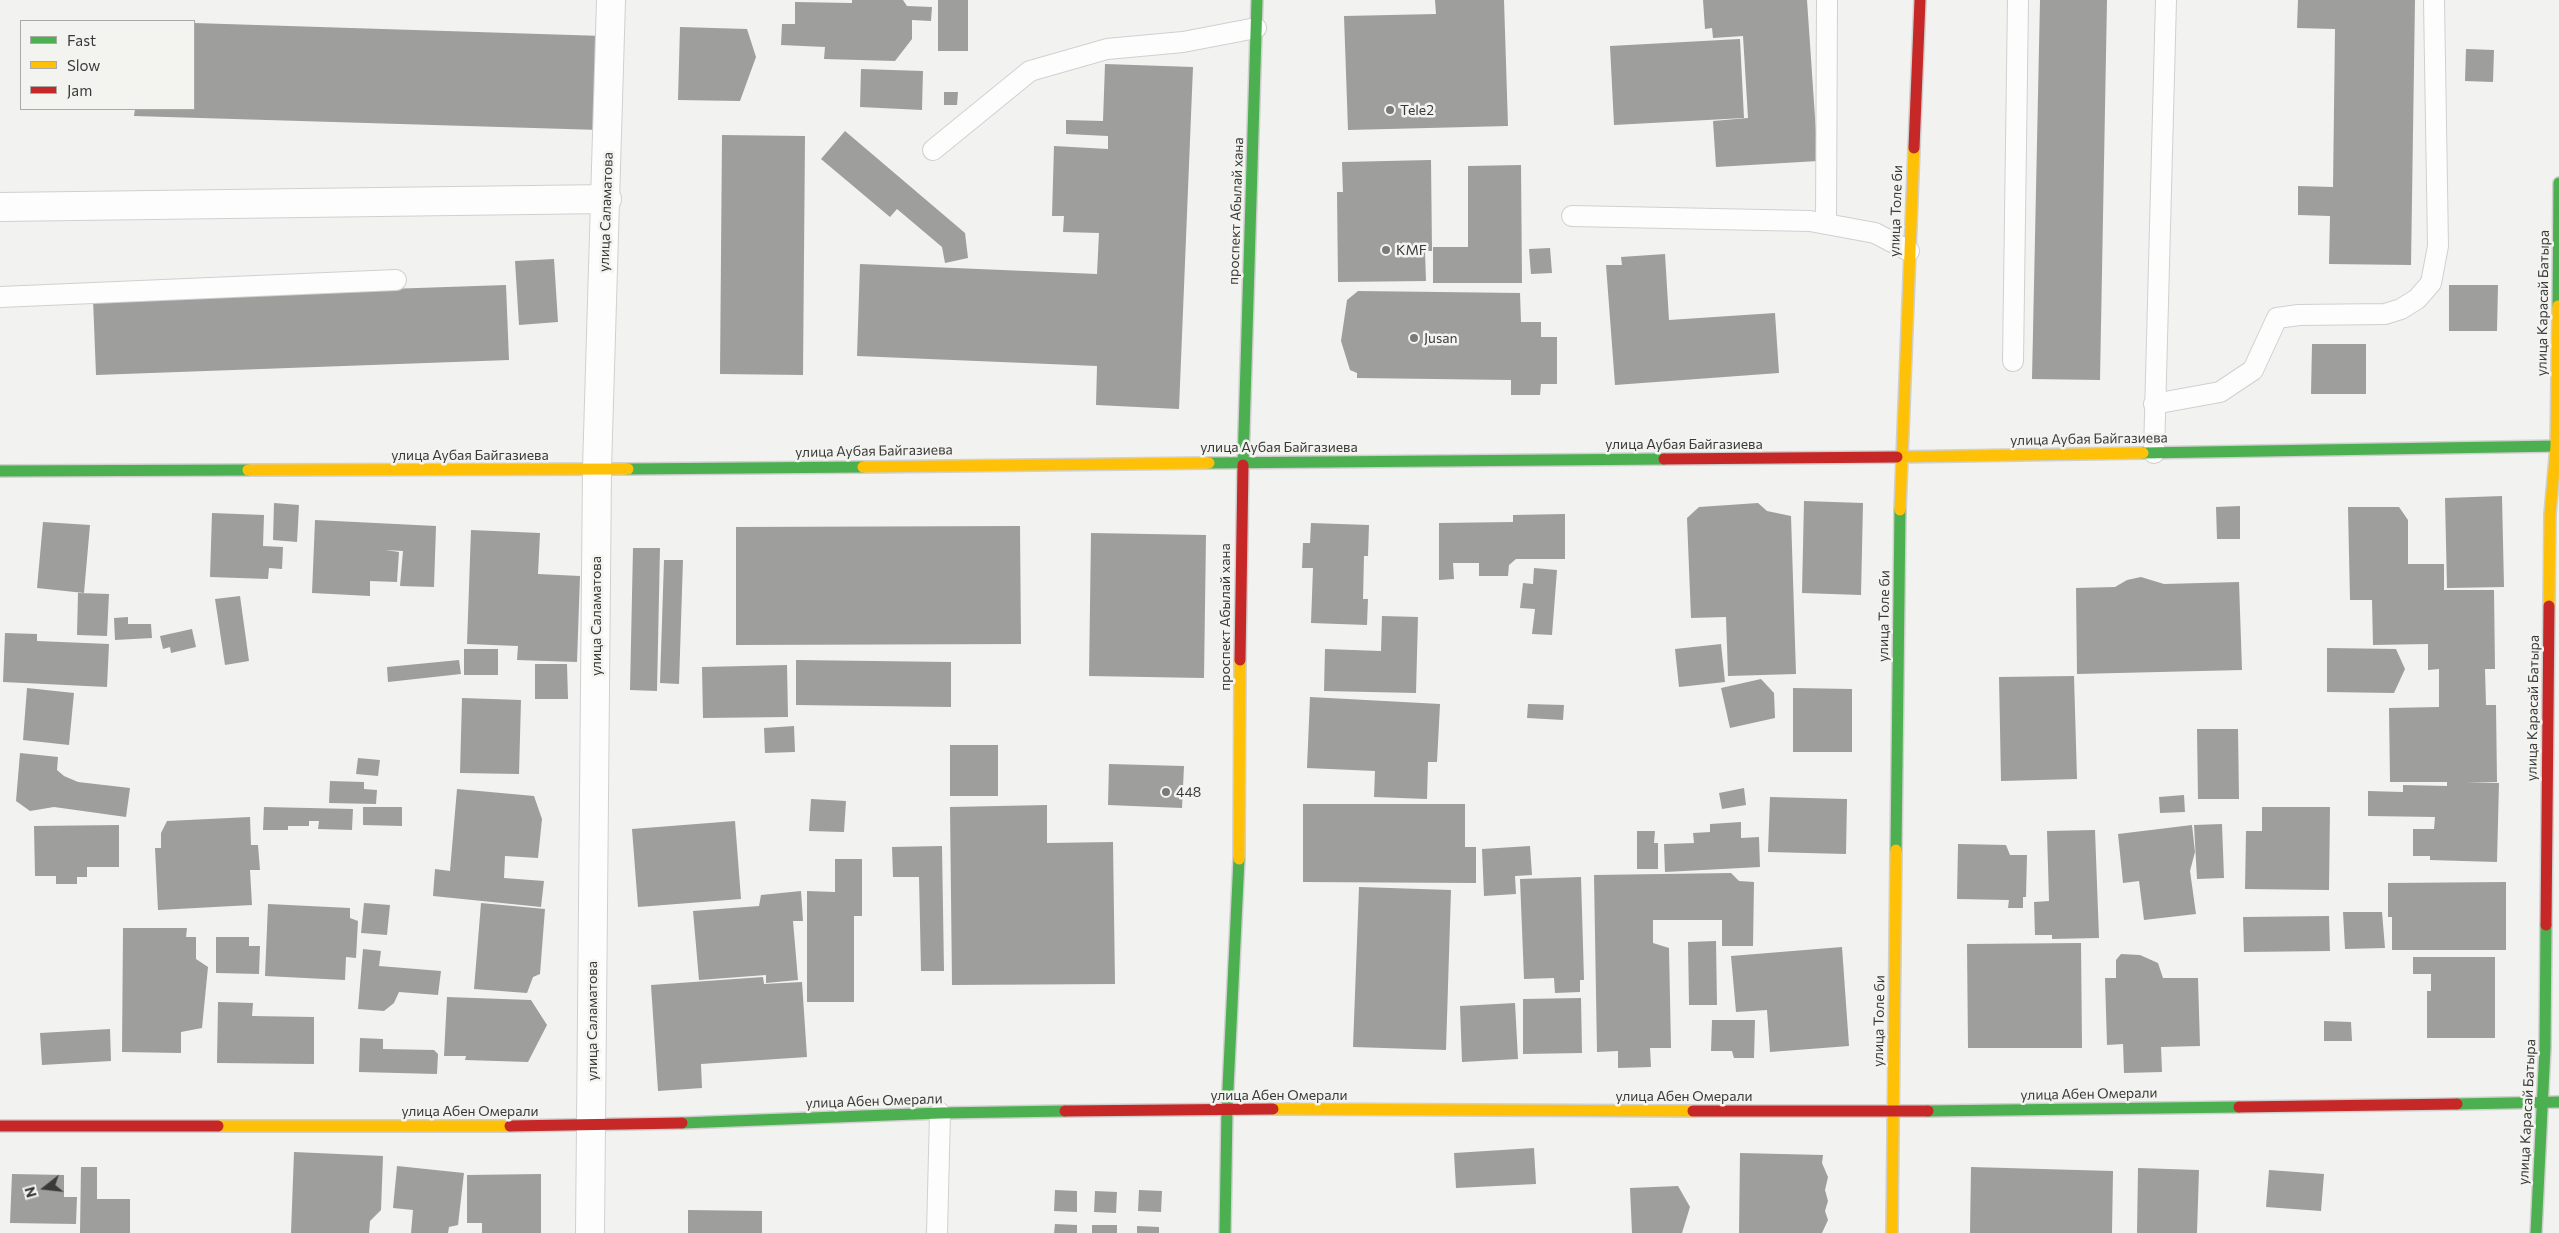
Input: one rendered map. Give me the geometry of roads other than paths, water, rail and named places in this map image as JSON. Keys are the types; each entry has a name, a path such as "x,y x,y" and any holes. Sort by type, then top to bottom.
{"main road":[{"name":"проспект Абылай хана","path":"1225,1233 1227,1109 1240,876 1241,525 1257,0"},
{"name":"улица Толе би","path":"1892,1233 1900,457 1920,0"},
{"name":"улица Карасай Батыра","path":"2536,1233 2543,1102 2550,514 2558,446 2559,183"},
{"name":"улица Аубая Байгазиева","path":"0,471 597,469 1900,457 2558,446"},
{"name":"улица Абен Омерали","path":"0,1126 592,1126 940,1113 1227,1109 1893,1112 2559,1102"}],"street":[{"name":"улица Саламатова","path":"590,1233 597,469 607,199 611,0"},
{"path":"0,207 607,199"}],"lane":[{"path":"1826,224 1827,0"},
{"path":"2013,361 2018,0"},
{"path":"2154,453 2166,0"},
{"path":"2154,404 2220,392 2253,370 2277,318 2299,315 2385,314 2401,309 2417,299 2431,283 2438,246 2434,0"},
{"path":"933,150 1030,71 1107,49 1182,42 1256,28"},
{"path":"1572,216 1810,221 1874,233 1909,251"},
{"path":"0,297 396,280"},
{"path":"937,1233 940,1113"}],"place":[{"name":"Tele2","path":"1390,110"},
{"name":"KMF","path":"1386,250"},
{"name":"Jusan","path":"1414,338"},
{"name":"448","path":"1166,792"}]}
